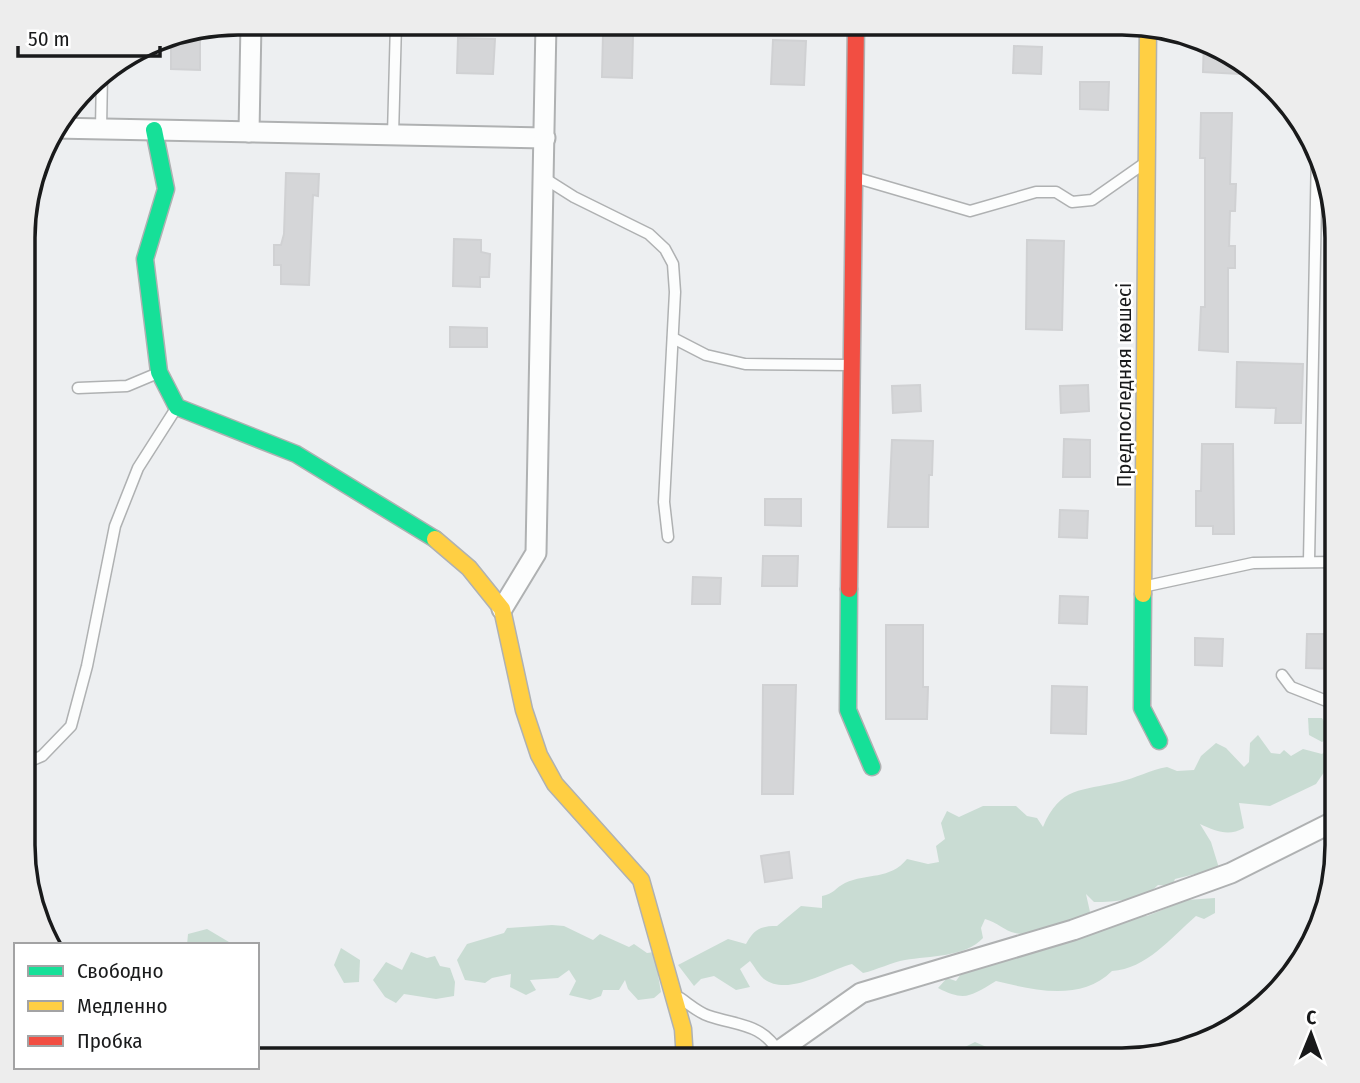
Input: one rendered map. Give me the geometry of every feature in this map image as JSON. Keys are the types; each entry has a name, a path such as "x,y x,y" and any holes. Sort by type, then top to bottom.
{"street":[{"path":"249,132 251,35"},
{"path":"502,609 536,553 546,35"},
{"path":"856,35 848,710 872,767"},
{"name":"Предпоследняя көшесі","path":"1148,37 1142,708 1159,741"},
{"path":"67,128 545,138"},
{"path":"154,130 166,189 145,260 159,372 177,407 296,454 423,529 469,568 502,609 524,710 539,755 555,784 641,880 674,994 683,1029 684,1048"},
{"path":"788,1048 861,993 1073,930 1231,873 1325,826"}],"lane":[{"path":"393,135 396,35"},
{"path":"101,129 102,87"},
{"path":"853,177 970,211 1037,192 1056,192 1072,202 1092,200 1147,162"},
{"path":"544,178 574,197 649,234 665,249 673,264 673,338 664,502 668,537"},
{"path":"1309,561 1316,180"},
{"path":"673,338 706,355 744,365 851,365"},
{"path":"78,388 127,386 159,372"},
{"path":"35,759 42,756 71,726 87,666 115,526 138,468 177,407"},
{"path":"1143,587 1228,566 1325,562"},
{"path":"1282,675 1291,687 1325,700"},
{"path":"674,994 706,1016 740,1023 767,1035 772,1048"}],"green space":[{"path":"1308,718 1322,718 1325,723 1325,740 1322,742 1309,735"},
{"path":"1258,735 1271,753 1280,754 1284,750 1291,756 1303,749 1322,754 1325,751 1325,771 1316,784 1270,806 1239,803 1244,828 1238,831 1222,832 1200,824 1211,842 1219,868 1175,879 1172,886 1158,885 1145,894 1129,899 1094,902 1086,894 1090,912 1042,931 1015,933 985,919 981,928 983,938 967,949 947,955 900,961 863,973 852,964 808,981 774,984 764,979 750,961 740,969 750,987 736,990 714,976 701,979 694,986 678,965 728,939 746,944 758,929 777,926 801,906 822,908 822,896 845,883 886,873 907,859 928,864 939,862 936,846 945,839 941,823 947,811 959,817 983,806 1016,806 1027,816 1037,818 1043,827 1057,804 1074,792 1167,767 1177,771 1194,770 1201,756 1216,743 1226,748 1244,767 1249,762 1250,743"},
{"path":"1215,898 1215,913 1204,919 1196,916 1147,959 1136,965 1112,971 1100,981 1086,987 1041,990 996,981 962,996 938,988 947,978 956,981 963,971 1045,940 1071,941 1106,918 1147,916 1187,900"},
{"path":"564,926 593,940 600,934 629,947 634,944 647,953 654,952 661,992 654,998 638,1000 628,989 625,980 619,990 603,990 601,996 590,1000 569,995 576,981 569,970 558,978 530,980 536,990 526,995 510,987 511,974 492,978 485,983 465,980 457,960 467,944 504,933 507,928"},
{"path":"207,929 231,943 187,943 188,934"},
{"path":"341,948 360,960 359,982 344,983 334,965"},
{"path":"411,952 427,958 435,956 440,966 450,968 455,982 454,996 436,999 404,994 396,1003 385,997 373,980 386,962 402,970"},
{"path":"975,1042 989,1048 942,1047 965,1047"}],"building":[{"path":"603,35 633,35 632,78 602,77"},
{"path":"458,38 495,39 493,74 457,73"},
{"path":"200,39 200,70 171,69 171,46"},
{"path":"773,40 806,41 804,85 771,84"},
{"path":"1014,46 1042,47 1041,74 1013,73"},
{"path":"1204,52 1240,74 1203,72"},
{"path":"1080,82 1109,82 1108,110 1080,109"},
{"path":"1201,113 1232,113 1230,184 1236,184 1235,211 1230,211 1229,246 1235,246 1235,268 1228,268 1228,352 1199,350 1201,307 1205,307 1205,158 1200,158"},
{"path":"286,173 319,174 318,196 313,195 309,285 281,284 281,265 274,265 274,245 281,245 284,234"},
{"path":"454,239 481,240 481,252 490,254 489,277 480,277 480,287 453,286"},
{"path":"1027,240 1064,241 1062,330 1026,329"},
{"path":"450,327 487,328 487,347 450,347"},
{"path":"1237,362 1303,364 1301,423 1275,423 1276,408 1236,407"},
{"path":"920,385 921,411 893,413 892,386"},
{"path":"1088,385 1089,411 1061,413 1060,386"},
{"path":"1064,439 1090,440 1090,477 1063,477"},
{"path":"892,440 933,441 928,527 888,527"},
{"path":"1202,444 1233,444 1234,534 1213,534 1213,526 1196,526 1196,491 1201,491"},
{"path":"765,499 801,499 801,526 765,525"},
{"path":"1060,510 1088,511 1087,538 1059,537"},
{"path":"763,556 798,556 797,586 762,586"},
{"path":"693,577 721,578 720,604 692,604"},
{"path":"1060,596 1088,597 1087,624 1059,623"},
{"path":"886,625 923,625 923,687 928,687 927,719 886,719"},
{"path":"1307,634 1325,634 1325,669 1306,668"},
{"path":"1195,638 1223,639 1222,666 1195,665"},
{"path":"763,685 796,685 793,794 762,794"},
{"path":"1052,686 1087,687 1086,734 1051,733"},
{"path":"789,852 792,878 765,882 761,856"}],"traffic: fast":[{"path":"154,130 166,189 145,259 159,372 177,407 296,454 435,539"},
{"path":"849,589 848,710 872,767"},
{"path":"1143,594 1142,708 1159,741"}],"traffic: slow":[{"path":"1143,594 1148,37"},
{"path":"435,539 469,568 502,609 524,710 539,755 555,784 641,880 683,1029 684,1048"}],"traffic: jam":[{"path":"849,589 856,35"}]}
